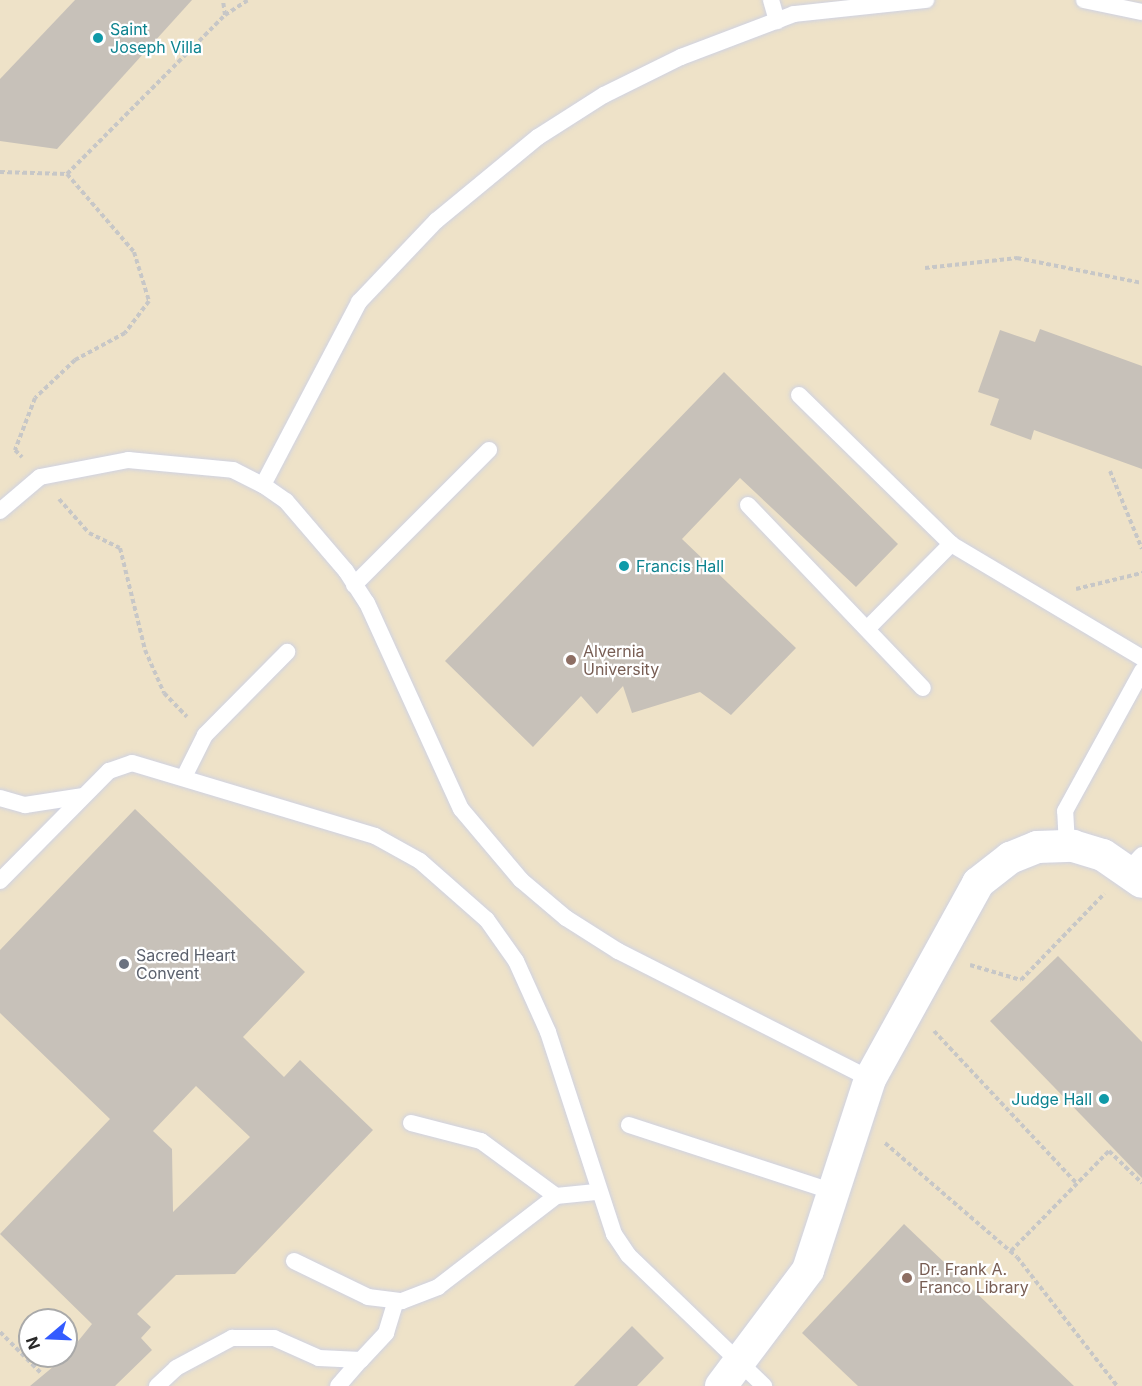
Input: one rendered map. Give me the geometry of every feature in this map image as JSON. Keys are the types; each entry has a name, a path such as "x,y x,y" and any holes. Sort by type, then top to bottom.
{"street":[{"path":"742,1379 808,1270 870,1079 935,954 978,883 1037,847 1067,846 1103,855 1137,869"}],"lane":[{"path":"771,0 777,21"},
{"path":"263,484 359,302 436,221 538,137 604,95 681,57 777,21 854,5 926,0"},
{"path":"1084,0 1142,12"},
{"path":"799,395 951,544 1142,658"},
{"path":"354,585 489,450"},
{"path":"0,511 40,477 128,460 163,461 233,471 263,484 325,543 354,585 461,809 521,880 566,918 618,951 870,1079"},
{"path":"748,505 923,688"},
{"path":"867,629 951,544"},
{"path":"184,777 205,735 286,652"},
{"path":"1067,846 1065,811 1142,671"},
{"path":"0,881 84,796 120,765 184,777 375,836 454,886 502,940 532,994 596,1192 628,1255 742,1379"},
{"path":"0,798 25,805 84,796"},
{"path":"411,1124 481,1141 556,1196"},
{"path":"629,1125 834,1191"},
{"path":"294,1261 360,1294 395,1302 438,1287 556,1196 596,1192"},
{"path":"338,1386 386,1333 395,1302"},
{"path":"157,1386 176,1368 232,1338 274,1338 319,1358 361,1360"}],"path":[{"path":"223,0 225,15"},
{"path":"0,172 67,174 225,15 248,0"},
{"path":"67,174 134,252 149,301 125,333 75,360 35,398 15,450 89,533 120,548 145,650 164,693 205,735"},
{"path":"925,268 1017,258 1142,283"},
{"path":"1110,471 1142,549"},
{"path":"1041,596 1142,573"},
{"path":"935,954 1021,980 1137,869"},
{"path":"909,1004 1077,1184"},
{"path":"856,1122 943,1188 1011,1251 1117,1386"},
{"path":"1011,1251 1109,1151 1142,1183"},
{"path":"0,1332 42,1374"}],"shaded area":[{"name":"Alvernia University","path":"0,0 1142,0 1142,1386 0,1386"}],"building":[{"name":"Saint Joseph Villa","path":"75,0 192,0 57,149 0,141 0,79"},
{"path":"1040,329 1142,366 1142,469 1034,430 1031,440 990,425 999,399 978,392 1000,330 1035,342"},
{"name":"Francis Hall","path":"724,372 898,544 856,587 740,478 682,539 796,648 731,715 700,692 632,713 623,686 597,714 581,696 533,747 445,661"},
{"path":"135,809 305,972 243,1037 284,1077 300,1060 373,1130 235,1274 176,1275 137,1314 151,1327 141,1338 152,1350 115,1386 30,1386 52,1368 78,1368 78,1341 92,1324 0,1234 110,1119 0,1013 0,950","holes":["196,1086 250,1137 173,1212 172,1149 153,1131"]},
{"name":"Judge Hall","path":"1058,956 1142,1042 1142,1178 990,1021"},
{"name":"Dr. Frank A. Franco Library","path":"904,1224 1074,1386 858,1386 802,1333"},
{"path":"632,1326 664,1358 637,1386 574,1386"}],"place":[{"name":"Saint Joseph Villa","path":"98,38"},
{"name":"Francis Hall","path":"624,566"},
{"name":"Alvernia University","path":"571,660"},
{"name":"Sacred Heart Convent","path":"124,964"},
{"name":"Judge Hall","path":"1104,1099"},
{"name":"Dr. Frank A. Franco Library","path":"907,1278"}]}
